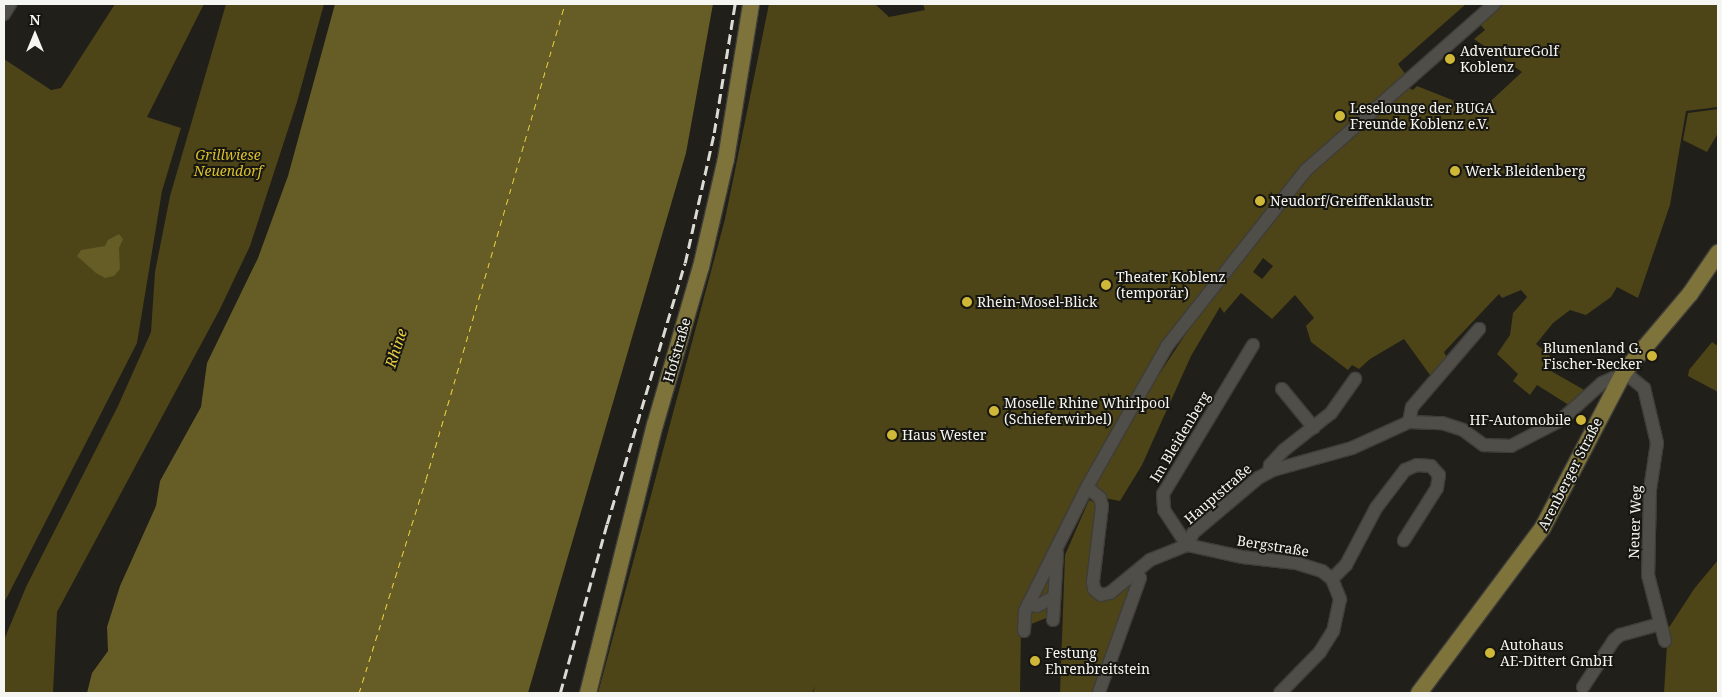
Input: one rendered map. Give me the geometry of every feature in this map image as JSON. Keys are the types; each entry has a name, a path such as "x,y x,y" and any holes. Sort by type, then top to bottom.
{"main road":[{"name":"Hofstraße","path":"588,693 655,425 702,267 726,159 751,4"},
{"name":"Arenberger Straße","path":"1419,693 1543,527 1622,376 1690,294 1718,253"}],"street":[{"path":"4,14 10,4"},
{"path":"1024,631 1028,604 1087,486 1167,346 1298,178 1494,4"},
{"path":"1409,422 1412,408 1479,329"},
{"name":"Im Bleidenberg","path":"1187,545 1164,510 1165,487 1253,345"},
{"path":"1268,472 1352,448 1409,422 1454,426 1484,445 1504,447 1561,420 1606,380 1622,376"},
{"name":"Neuer Weg","path":"1622,376 1644,388 1657,443 1650,490 1648,575 1665,641"},
{"name":"Hauptstraße","path":"1187,545 1193,533 1268,472 1270,465 1284,450 1314,428 1338,405 1355,379"},
{"path":"1282,389 1314,428"},
{"path":"1280,693 1320,652 1333,631 1340,599 1332,579 1343,569 1392,479 1417,465 1431,466 1439,475 1434,494 1404,540"},
{"name":"Bergstraße","path":"1087,486 1100,498 1102,506 1094,589 1105,595 1164,553 1187,545 1307,565 1332,579"},
{"path":"1053,620 1060,541"},
{"path":"1099,692 1140,578 1136,572"},
{"path":"1028,604 1037,606 1054,597"},
{"path":"1582,686 1614,640 1620,635 1660,624"}],"green space":[{"path":"115,4 204,4 147,117 181,128 162,191 137,343 4,603 4,59 51,90 61,88"},
{"name":"Grillwiese Neuendorf","path":"226,4 324,4 297,102 250,246 220,309 57,612 53,693 4,693 4,640 26,587 118,406 151,332 155,272 170,196"},
{"path":"769,4 875,4 889,17 925,10 923,4 1466,4 1398,64 1406,75 1336,138 1165,345 1054,545 1049,617 1021,628 1020,693 813,693 815,686 812,693 598,693 725,219"},
{"path":"1503,4 1718,4 1718,107 1686,111 1670,205 1638,298 1617,287 1611,297 1586,315 1570,310 1553,323 1536,344 1550,356 1544,367 1586,391 1572,407 1537,385 1530,395 1513,381 1518,374 1497,354 1510,335 1513,313 1527,297 1521,290 1502,298 1499,294 1444,352 1447,358 1430,375 1404,339 1370,359 1359,369 1352,365 1348,370 1311,342 1306,326 1314,318 1295,295 1272,319 1241,293 1224,313 1220,307 1191,356 1142,465 1120,501 1104,498 1095,484 1156,379 1210,297 1309,176 1407,87 1413,90 1417,86 1480,111 1522,72 1474,39 1485,30 1478,22","holes":["1263,258 1273,266 1262,279 1253,272"]},
{"path":"1718,109 1718,133 1707,152 1683,140 1688,113"},
{"path":"1712,342 1718,346 1718,392 1688,376 1689,370"},
{"path":"1089,500 1096,503 1097,513 1089,555 1088,586 1092,596 1100,601 1110,599 1136,578 1096,693 1060,693 1065,555"},
{"path":"1718,560 1718,693 1664,693 1668,629 1694,589"}],"water":[{"name":"Rhine","path":"335,4 713,4 686,153 528,693 87,693 92,673 108,651 107,627 120,586 156,506 160,481 201,407 207,363 258,258 288,176"},
{"path":"119,234 123,239 119,248 120,269 114,276 105,278 96,273 77,256 81,250 105,246 108,240"}],"ferry route":[{"path":"359,693 426,479 565,4"}],"railway":[{"path":"560,693 607,524 685,263 714,133 735,4"}],"place":[{"name":"AdventureGolf Koblenz","path":"1450,59"},
{"name":"Leselounge der BUGA Freunde Koblenz e.V.","path":"1340,116"},
{"name":"Werk Bleidenberg","path":"1455,171"},
{"name":"Neudorf/Greiffenklaustr.","path":"1260,201"},
{"name":"Theater Koblenz (temporär)","path":"1106,285"},
{"name":"Rhein-Mosel-Blick","path":"967,302"},
{"name":"Blumenland G. Fischer-Recker","path":"1652,356"},
{"name":"Moselle Rhine Whirlpool (Schieferwirbel)","path":"994,411"},
{"name":"HF-Automobile","path":"1581,420"},
{"name":"Haus Wester","path":"892,435"},
{"name":"Autohaus AE-Dittert GmbH","path":"1490,653"},
{"name":"Festung Ehrenbreitstein","path":"1035,661"}]}
